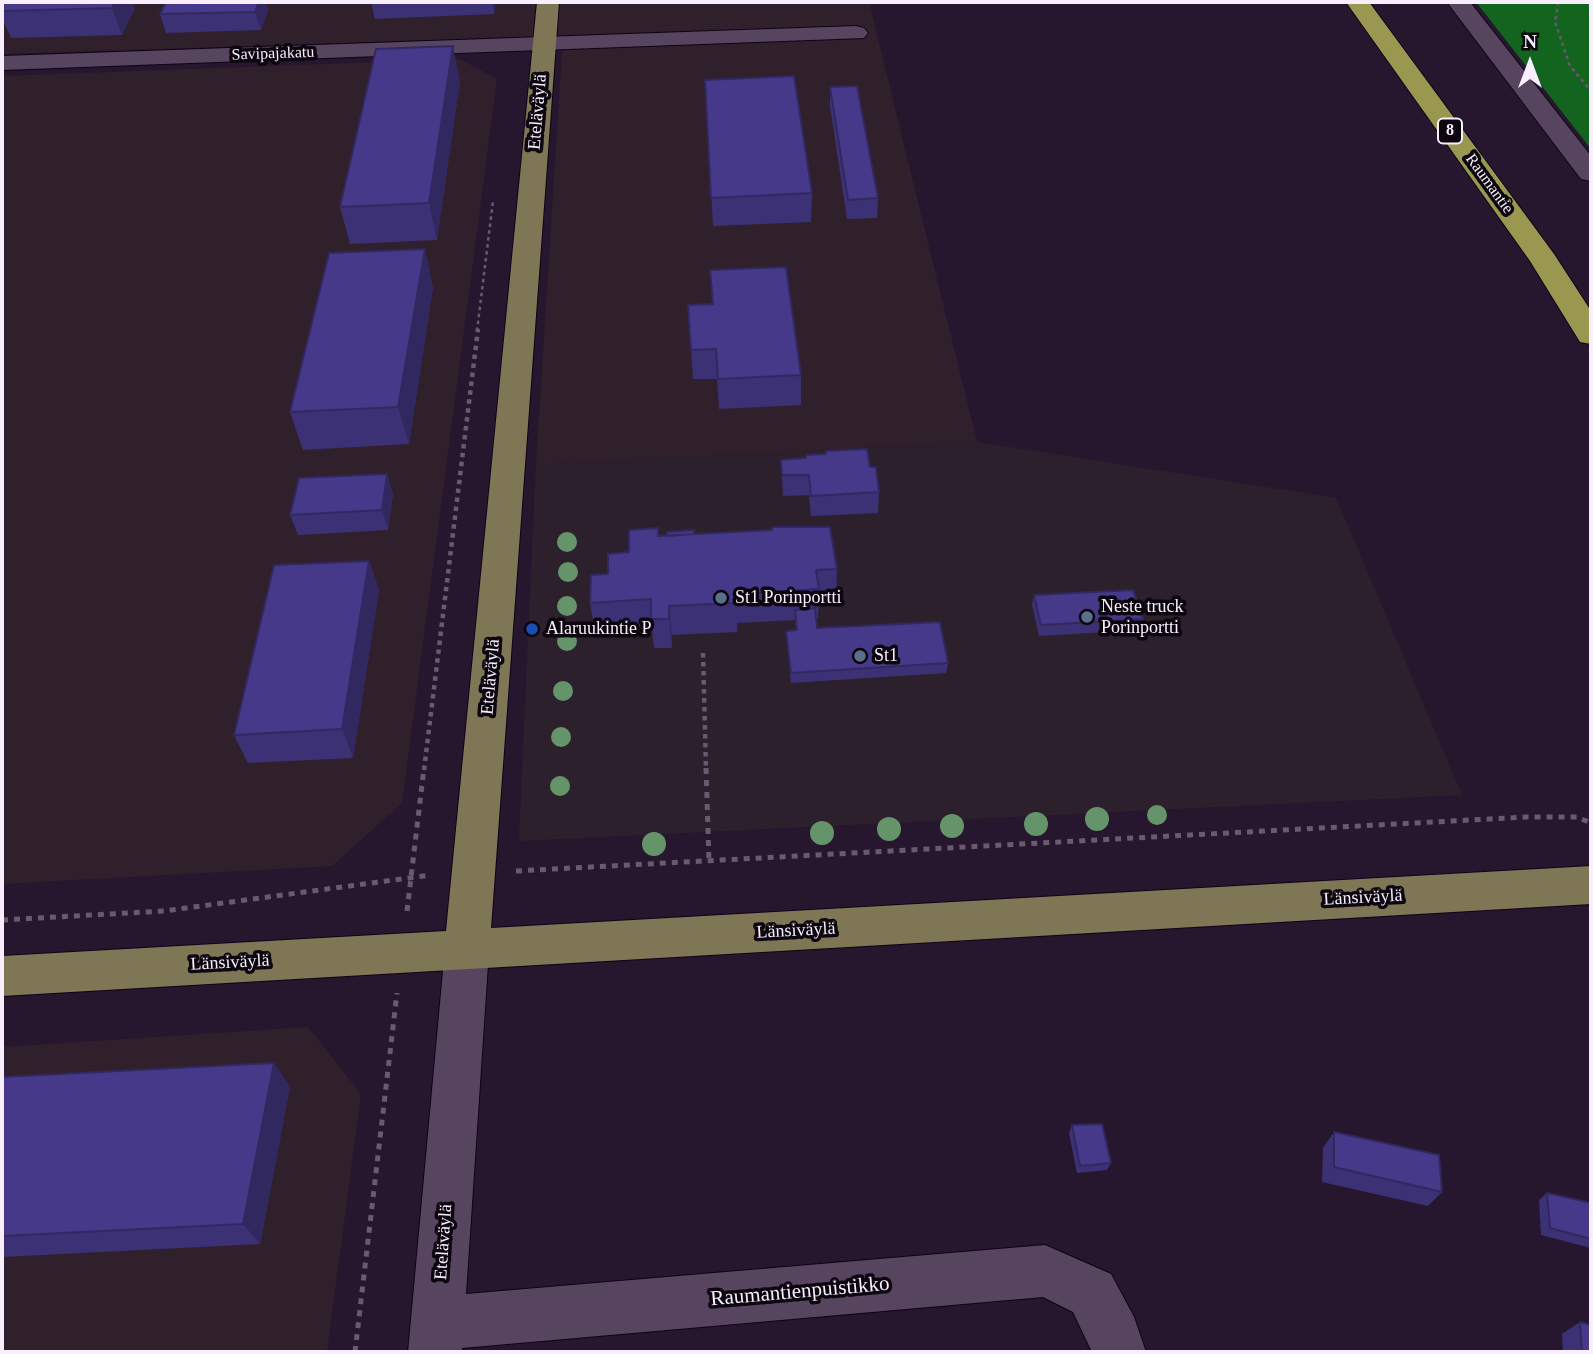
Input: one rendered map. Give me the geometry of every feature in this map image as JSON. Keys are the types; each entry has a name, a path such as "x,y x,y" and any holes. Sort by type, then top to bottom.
{"highway":[{"name":"Raumantie","path":"1357,2 1544,260 1591,335"}],"main road":[{"name":"Eteläväylä","path":"467,949 548,2"},
{"name":"Länsiväylä","path":"2,976 1591,885"}],"street":[{"path":"1458,2 1591,173"},
{"name":"Savipajakatu","path":"2,63 856,33"},
{"name":"Eteläväylä","path":"437,1338 467,949"},
{"name":"Raumantienpuistikko","path":"437,1338 1045,1270 1092,1293 1115,1336 1119,1352"}],"path":[{"path":"1558,2 1555,22 1570,65 1591,91"},
{"path":"355,1352 493,197"},
{"path":"703,653 709,861"},
{"path":"2,920 164,911 411,876 1527,817 1577,817 1591,822"}],"shaded area":[{"path":"2,2 869,2 977,442 536,465 563,36 2,54"},
{"path":"460,59 497,79 402,803 332,866 2,884 2,76"},
{"path":"977,442 1336,498 1462,795 519,841 536,465"},
{"path":"308,1027 361,1094 327,1352 2,1352 2,1047"}],"green space":[{"path":"1476,2 1591,2 1591,149"}],"building":[{"path":"5,2 115,2 112,8 2,11"},
{"path":"166,2 259,2 255,12 160,14"},
{"path":"453,46 429,203 340,207 376,49"},
{"path":"794,76 812,193 711,198 705,80"},
{"path":"857,86 878,198 848,200 830,87"},
{"path":"425,249 398,407 290,412 329,253"},
{"path":"786,267 801,375 718,379 716,349 691,350 688,305 713,304 710,270"},
{"path":"867,449 870,467 876,467 879,492 811,496 809,475 782,475 781,460 826,454 826,451"},
{"path":"387,474 382,510 290,515 299,478"},
{"path":"772,527 830,527 837,569 816,570 819,589 736,594 736,603 669,606 669,619 651,619 651,599 590,603 591,575 608,574 608,554 629,552 629,530 658,528 658,536 772,530"},
{"path":"694,530 694,534 667,536 667,532"},
{"path":"369,561 342,729 234,735 274,565"},
{"path":"1133,590 1143,619 1041,625 1034,595"},
{"path":"815,608 817,628 940,622 948,663 791,673 786,631 797,630 795,610"},
{"path":"274,1063 243,1224 2,1236 2,1077"},
{"path":"1102,1124 1111,1163 1080,1166 1072,1125"},
{"path":"1334,1132 1439,1155 1442,1192 1334,1167"},
{"path":"1547,1193 1591,1203 1591,1239 1550,1228"},
{"path":"1580,1322 1591,1325 1591,1352 1582,1352"}],"place":[{"name":"St1 Porinportti","path":"721,598"},
{"name":"Neste truck Porinportti","path":"1087,617"},
{"name":"Alaruukintie P","path":"532,629"},
{"name":"St1","path":"860,656"}]}
